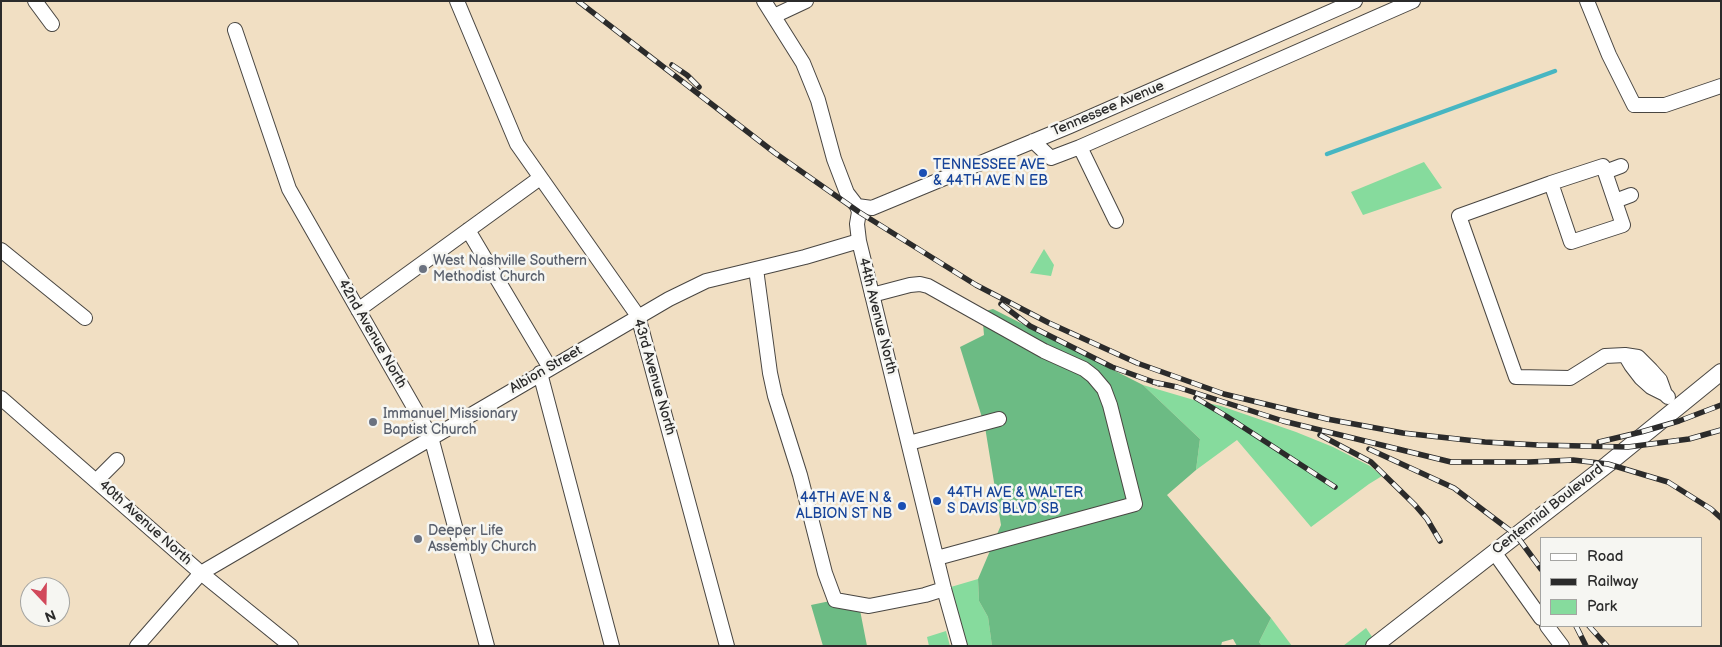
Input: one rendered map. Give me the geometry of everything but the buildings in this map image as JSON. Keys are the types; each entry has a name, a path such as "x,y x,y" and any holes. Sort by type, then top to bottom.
{"main road":[{"name":"Centennial Boulevard","path":"1374,646 1608,464 1721,372"}],"street":[{"path":"34,1 52,24"},
{"name":"43rd Avenue North","path":"457,1 516,144 638,316 727,646"},
{"path":"764,1 803,63 818,100 834,159 847,193 857,206"},
{"path":"774,16 806,1"},
{"name":"Tennessee Avenue","path":"857,206 872,208 1033,141 1355,1"},
{"path":"1033,141 1051,158 1414,1"},
{"path":"1587,1 1609,55 1634,105 1665,105 1721,86"},
{"name":"42nd Avenue North","path":"234,30 289,189 431,437 484,645"},
{"path":"1080,147 1116,222"},
{"path":"1551,183 1571,242 1623,225 1603,166 1551,183 1459,216 1516,377 1570,378 1605,356 1625,355 1638,357 1660,380 1665,394 1677,406"},
{"path":"1605,172 1621,166"},
{"path":"358,310 540,178"},
{"path":"1615,201 1631,195"},
{"name":"44th Avenue North","path":"857,206 859,212 857,224 859,241 944,589 960,646"},
{"path":"468,230 545,371 612,646"},
{"name":"Albion Street","path":"138,646 201,573 638,316 706,281 756,270 859,241"},
{"path":"1,250 85,318"},
{"path":"756,270 775,396 800,475 824,573 835,600 869,606 925,595 944,589"},
{"path":"872,295 910,285 920,284 928,286 1044,351 1084,369 1093,376 1104,390 1110,405 1135,504 937,558"},
{"name":"40th Avenue North","path":"1,398 97,480 201,573 291,646"},
{"path":"909,443 999,420"},
{"path":"97,480 117,460"},
{"path":"1494,552 1540,617"},
{"path":"1548,627 1562,646"}],"green space":[{"path":"1424,162 1442,188 1363,215 1351,192"},
{"path":"1044,249 1054,265 1051,276 1030,273"},
{"path":"993,309 1143,385 1200,439 1196,470 1167,495 1271,618 1259,642 1262,646 1237,646 1233,639 1222,642 1221,646 992,646 988,617 979,601 978,579 1001,525 985,427 960,347 984,335 982,312"},
{"path":"1143,385 1221,406 1296,432 1333,447 1370,466 1382,476 1311,527 1237,440 1196,470 1200,439"},
{"path":"978,579 979,601 988,617 992,646 960,646 944,589"},
{"path":"835,600 859,605 867,646 823,646 811,605"},
{"path":"1271,618 1292,646 1262,646 1259,642"},
{"path":"1366,628 1377,644 1374,646 1343,646"},
{"path":"946,631 950,646 929,646 927,637"}],"waterway":[{"path":"1327,154 1555,71"}],"railway":[{"path":"578,1 775,153 859,212 976,285 1049,323 1137,363 1224,394 1327,419 1403,433 1485,442 1628,447 1689,439 1721,430"},
{"path":"672,65 687,75 699,87"},
{"path":"1001,304 1030,326 1112,367 1159,384"},
{"path":"1153,382 1177,387 1283,421 1451,462 1573,460 1608,464 1668,482 1711,509 1721,518"},
{"path":"1196,398 1335,487"},
{"path":"1599,442 1679,421 1721,405"},
{"path":"1320,435 1371,462 1415,505 1427,519 1440,541"},
{"path":"1369,449 1454,488 1516,535 1540,568"},
{"path":"1576,627 1586,646"},
{"path":"1590,627 1607,646"}],"place":[{"name":"TENNESSEE AVE & 44TH AVE N EB","path":"923,173"},
{"name":"West Nashville Southern Methodist Church","path":"423,269"},
{"name":"Immanuel Missionary Baptist Church","path":"373,422"},
{"name":"44TH AVE & WALTER S DAVIS BLVD SB","path":"937,501"},
{"name":"44TH AVE N & ALBION ST NB","path":"902,506"},
{"name":"Deeper Life Assembly Church","path":"418,539"}]}
